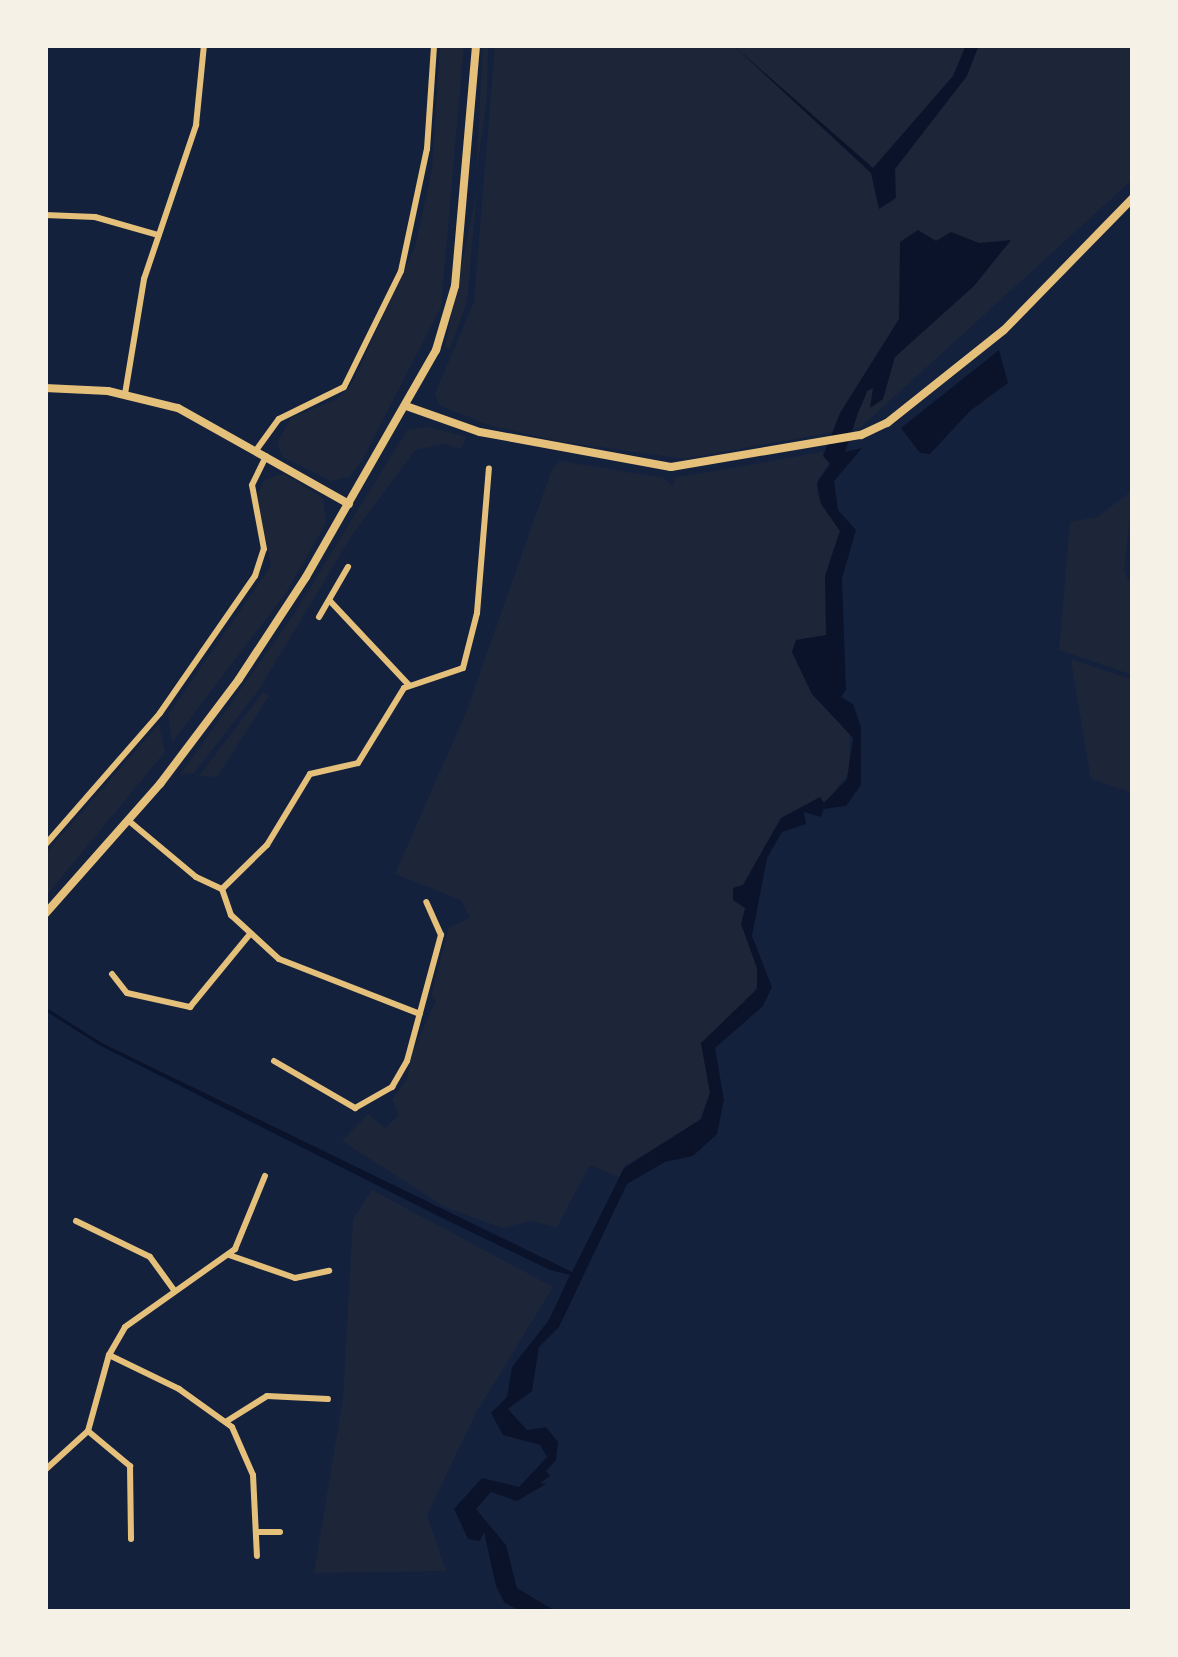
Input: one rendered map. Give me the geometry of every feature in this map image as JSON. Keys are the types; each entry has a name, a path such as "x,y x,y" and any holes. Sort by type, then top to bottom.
{"street":[{"path":"126,394 139,304 158,235 194,136 204,45"},
{"path":"257,449 279,419 344,387 401,270 428,150 434,45"},
{"path":"45,914 129,821 239,679 349,504 436,350 456,286 476,45"},
{"path":"406,406 480,432 671,467 861,435 888,424 1004,330 1133,198"},
{"path":"45,215 95,218 158,235"},
{"path":"45,388 126,394 193,414 349,504"},
{"path":"45,846 160,714 255,576 264,549 252,486 266,455"},
{"path":"222,889 267,845 310,774 362,758 408,685 454,674 469,658 488,468"},
{"path":"319,617 348,567"},
{"path":"330,600 408,685"},
{"path":"129,821 196,877 222,889 232,915 286,962 393,998 420,1014"},
{"path":"274,1061 360,1108 400,1077 441,936 426,902"},
{"path":"112,974 127,993 190,1007 250,934"},
{"path":"45,1470 88,1431 109,1356 132,1319 229,1255 265,1176"},
{"path":"76,1221 150,1258 174,1291"},
{"path":"229,1255 295,1278 329,1270"},
{"path":"109,1356 227,1421 251,1465 258,1556"},
{"path":"227,1421 267,1396 328,1399"},
{"path":"88,1431 130,1466 130,1539"},
{"path":"258,1532 280,1532"}],"shaded area":[{"path":"440,45 464,45 441,307 360,464 349,477 331,481 283,457 277,443 291,418 337,399 352,384 415,247 432,168"},
{"path":"483,45 488,45 487,99 476,175"},
{"path":"495,45 1133,45 1133,179 861,427 684,459 558,441 488,425 439,405 435,394 474,302"},
{"path":"733,45 873,168 953,76 966,45 979,45 967,76 895,169 896,198 879,209 871,173"},
{"path":"477,190 467,301 450,349 445,347"},
{"path":"918,230 936,241 951,232 979,243 1011,240 974,286 895,357 883,399 870,408 873,388 865,392 845,452 862,448 834,481 838,510 856,530 842,579 846,690 841,697 853,704 861,727 861,785 846,806 824,809 821,817 804,812 806,824 782,832 767,858 752,936 772,987 763,1006 715,1048 724,1100 717,1134 693,1156 665,1162 627,1184 559,1327 539,1347 532,1391 508,1409 527,1430 546,1427 558,1442 556,1460 546,1471 550,1476 540,1483 546,1484 517,1501 491,1492 476,1509 506,1545 517,1588 557,1612 521,1612 504,1602 496,1586 484,1532 480,1541 468,1539 454,1509 482,1478 519,1487 547,1457 540,1445 503,1435 491,1413 507,1397 512,1367 549,1320 570,1275 550,1270 442,1218 99,1045 45,1007 102,1043 572,1272 624,1168 701,1119 710,1093 701,1043 757,989 757,968 741,924 745,908 733,900 733,888 743,885 781,818 820,797 824,803 847,779 853,738 812,694 792,652 796,640 826,635 825,576 840,531 821,504 817,483 830,464 823,456 840,413 899,319 900,242"},
{"path":"999,350 1008,383 970,411 930,454 920,453 901,428"},
{"path":"429,427 466,437 461,449 445,444 415,450 352,535 258,691 194,773 180,775 292,617 407,430"},
{"path":"822,452 830,463 818,479 817,495 840,531 828,566 826,635 797,640 792,652 812,694 850,731 849,772 829,799 781,818 743,885 734,887 745,908 759,982 745,1007 701,1043 710,1093 699,1121 625,1166 619,1177 590,1165 557,1227 530,1221 502,1228 445,1207 342,1141 368,1114 385,1128 399,1115 392,1099 407,1079 412,1052 436,1001 431,996 449,928 470,918 461,900 395,874 467,710 552,469 560,461 663,478 674,487 674,478"},
{"path":"284,474 323,498 326,523 286,593 172,742 168,715 271,566 257,497 264,480"},
{"path":"1133,490 1124,571 1133,590 1133,675 1059,650 1070,522 1097,517"},
{"path":"1071,659 1133,680 1133,793 1091,779"},
{"path":"263,692 269,696 217,777 199,776"},
{"path":"159,724 165,752 45,897 45,854"},
{"path":"372,1190 553,1287 477,1411 427,1515 446,1571 314,1573 343,1398 353,1219"}],"waterway":[{"path":"858,408 866,389"}]}
